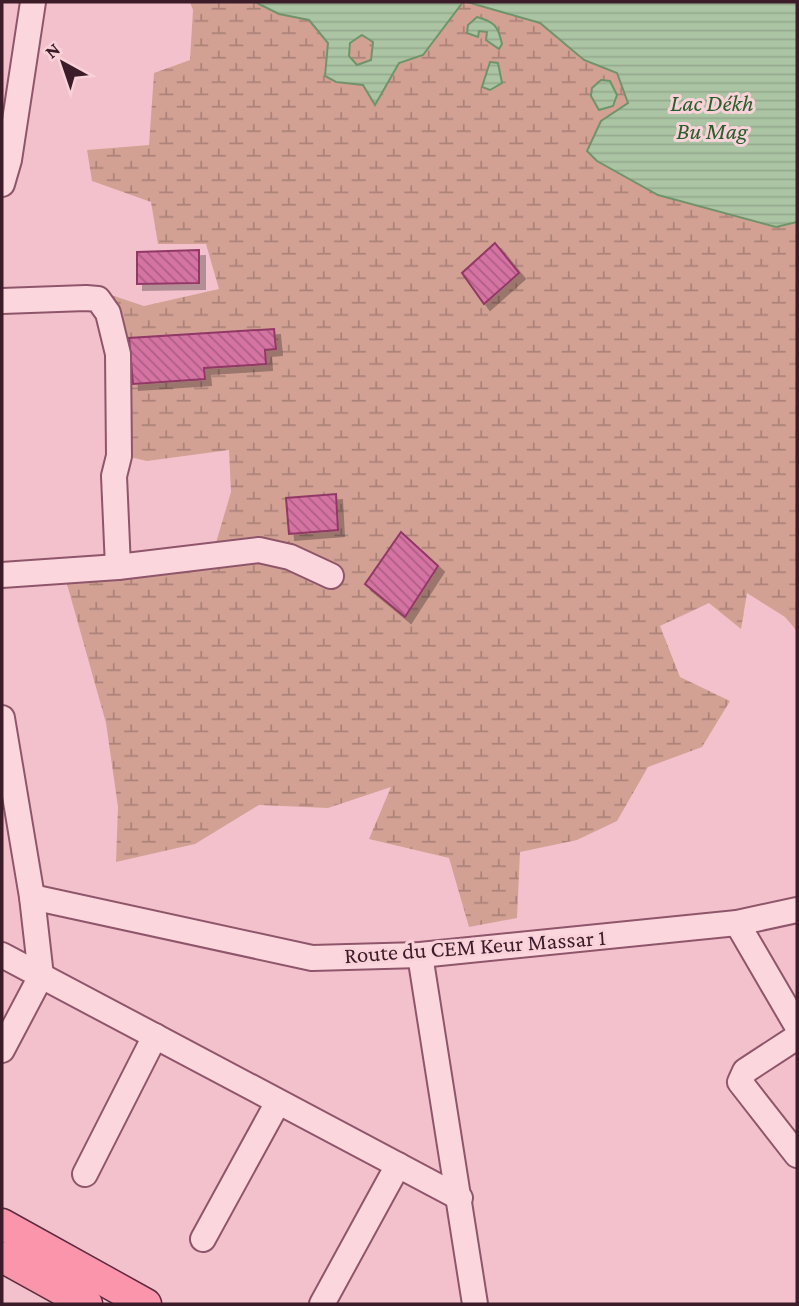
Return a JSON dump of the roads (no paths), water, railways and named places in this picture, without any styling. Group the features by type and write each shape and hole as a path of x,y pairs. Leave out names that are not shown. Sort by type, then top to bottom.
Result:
{"main road":[{"path":"2,1224 146,1304"},
{"path":"2,1257 87,1304"}],"street":[{"path":"2,184 9,160 33,2 17,2"},
{"path":"2,301 98,299 108,313 118,354 119,456 114,476 118,568"},
{"path":"2,575 118,568 259,550 289,557 331,576"},
{"path":"2,718 32,897 41,976 2,1051"},
{"name":"Route du CEM Keur Massar 1","path":"32,897 312,958 420,955 737,923 797,910"},
{"path":"737,923 797,1026"},
{"path":"2,955 460,1198"},
{"path":"420,955 475,1304"},
{"path":"85,1174 155,1036"},
{"path":"794,1145 740,1082 745,1071 797,1037"},
{"path":"203,1239 278,1102"},
{"path":"322,1304 398,1166"}],"water":[{"path":"255,2 463,2 423,55 399,63 375,105 363,85 336,82 325,76 328,43 309,20 279,14","holes":["362,35 373,42 371,60 357,65 349,56 350,43"]},
{"name":"Lac Dékh Bu Mag","path":"467,2 797,2 797,222 776,227 658,195 597,161 587,151 601,121 628,103 617,73 584,60 540,23"},
{"path":"477,17 492,23 497,29 502,44 499,49 486,40 487,32 479,31 478,37 467,33 468,25"},
{"path":"490,62 498,63 502,83 490,90 482,87"},
{"path":"601,80 610,81 617,95 613,106 599,110 591,96 592,88"}]}
